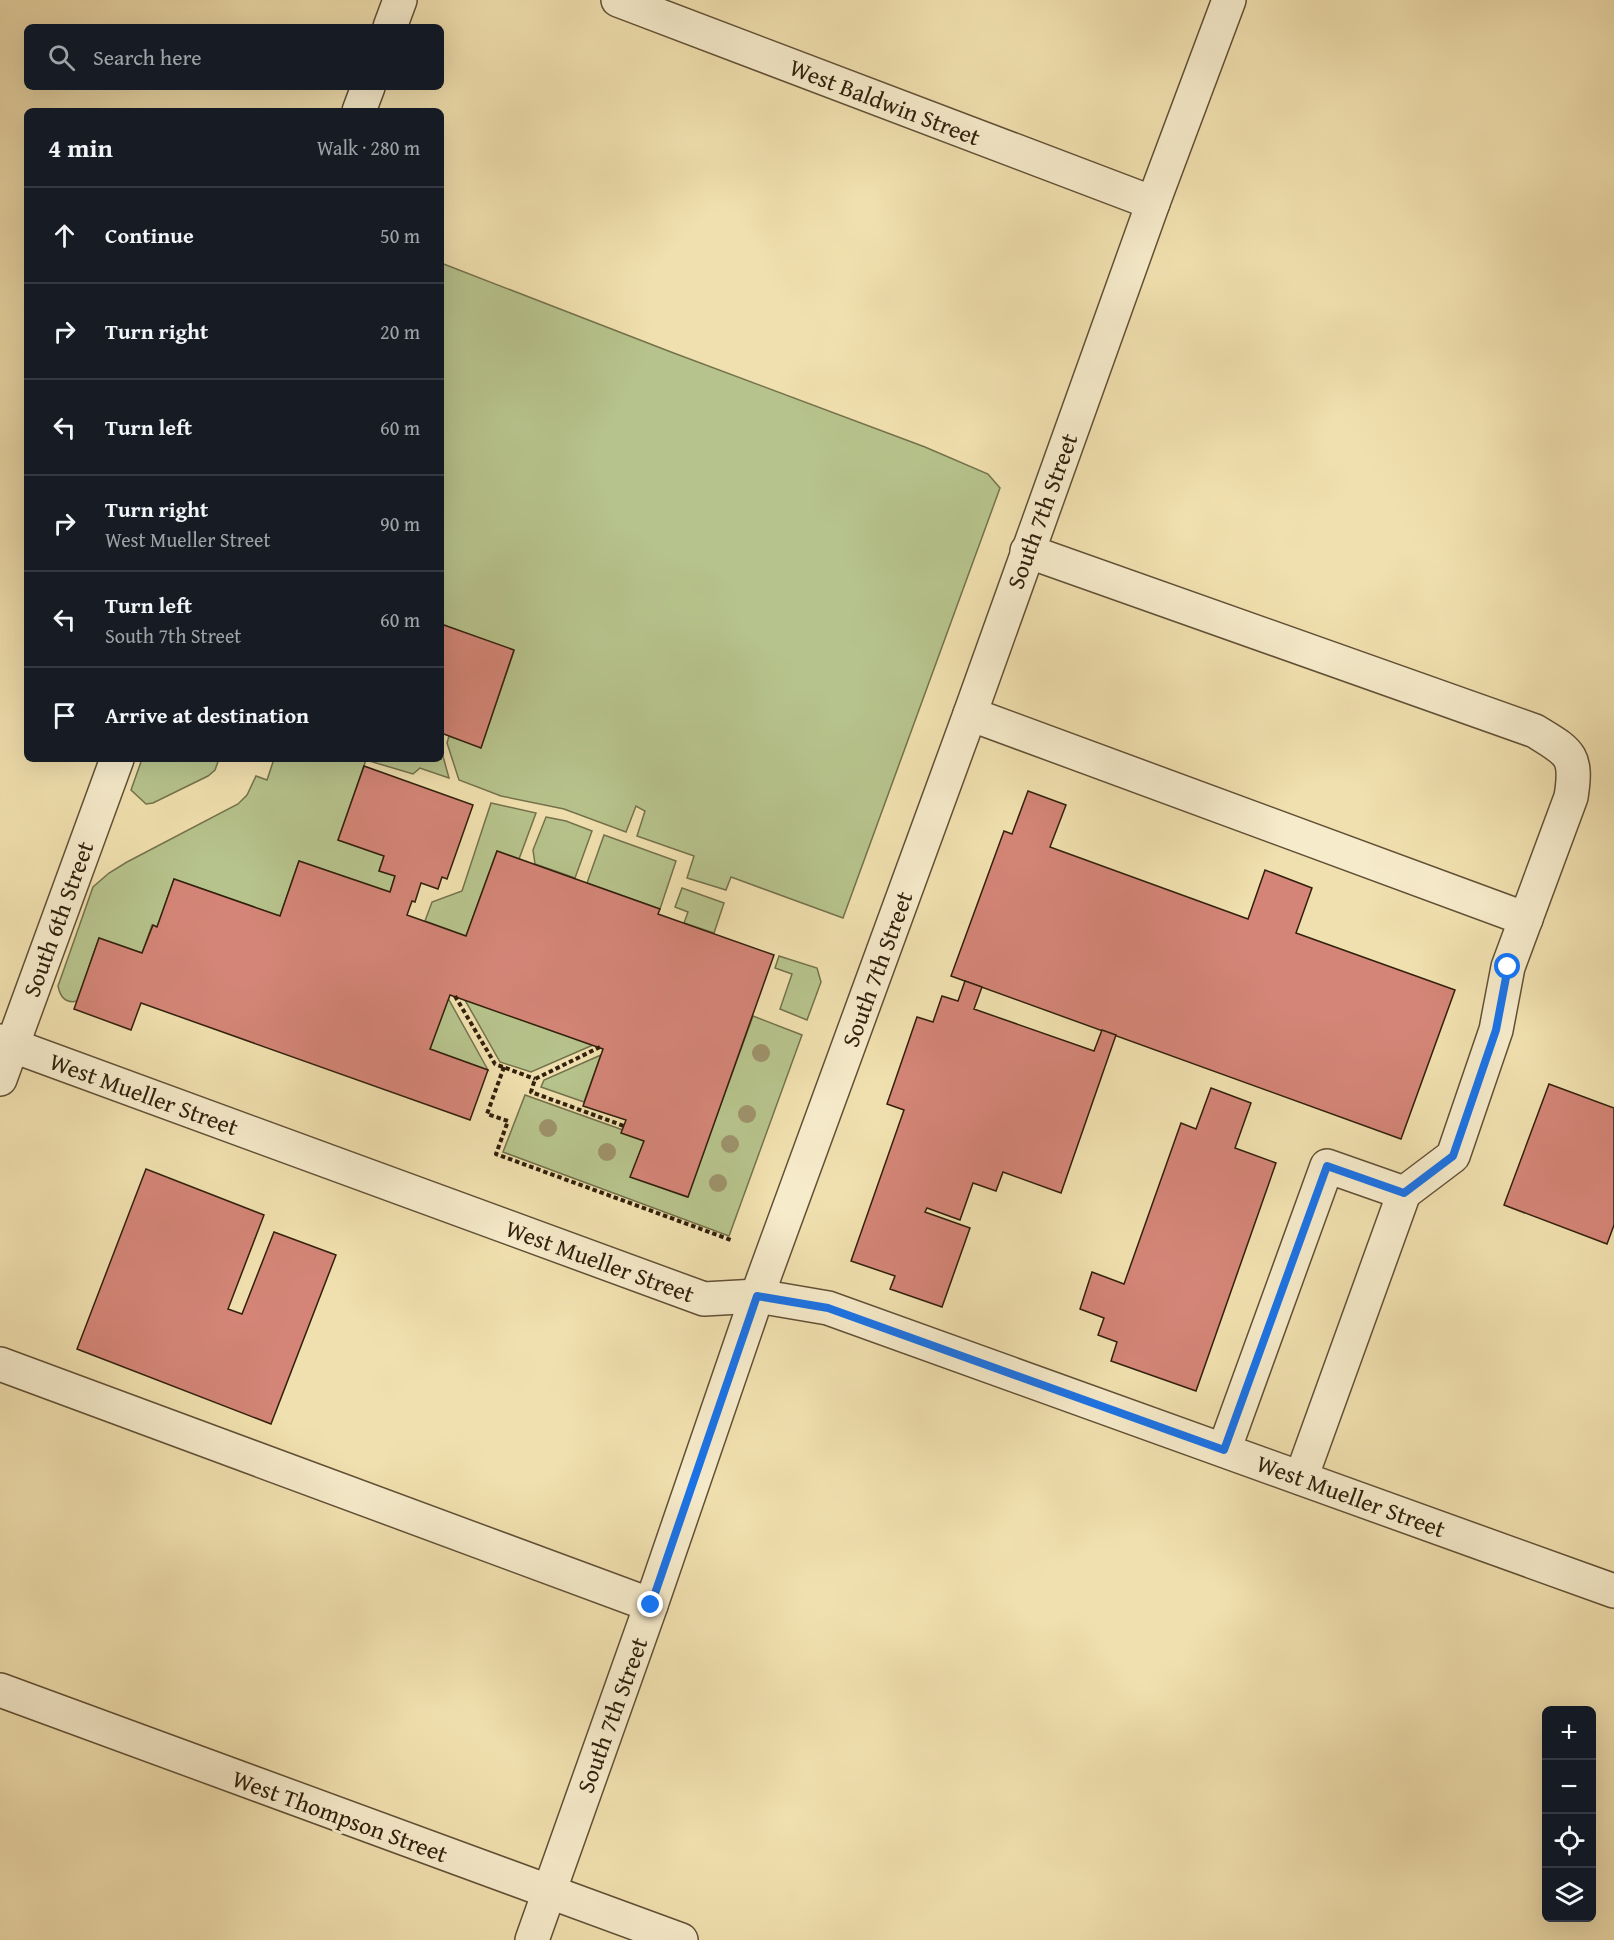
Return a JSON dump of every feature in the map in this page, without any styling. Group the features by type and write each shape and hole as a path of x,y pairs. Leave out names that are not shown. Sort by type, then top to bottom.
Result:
{"street":[{"path":"391,24 400,0"},
{"name":"West Baldwin Street","path":"618,0 1153,203"},
{"name":"South 7th Street","path":"532,1940 651,1605 757,1296 1153,203 1229,0"},
{"path":"360,108 367,90"},
{"path":"1027,551 1535,731 1566,750 1575,773 1571,797 1508,967 1496,1030 1453,1156 1404,1193 1301,1478"},
{"path":"969,714 1526,919"},
{"name":"South 6th Street","path":"0,1078 6,1043 116,762"},
{"name":"West Mueller Street","path":"6,1043 704,1299 757,1296 828,1308 1614,1591"},
{"path":"1224,1450 1327,1166 1404,1193"},
{"path":"0,1364 651,1605"},
{"name":"West Thompson Street","path":"0,1690 681,1940"}],"path":[{"path":"455,996 495,1064 535,1079"},
{"path":"600,1047 535,1079 531,1092 624,1126"},
{"path":"504,1067 487,1114 508,1121 496,1154 731,1240"}],"green space":[{"path":"444,264 925,447 988,474 1000,488 843,918 731,877 726,890 687,878 694,856 637,836 645,811 636,806 626,832 564,809 501,796 459,780 447,743 449,736 481,747 514,651 444,625"},
{"path":"444,760 449,778 420,768 413,774 373,762 444,762"},
{"path":"141,762 218,762 215,770 208,776 153,803 146,804 131,790"},
{"path":"273,762 365,762 338,840 384,856 379,871 395,876 390,892 299,861 280,916 174,879 157,927 152,925 142,953 99,938 77,1001 66,1000 58,986 93,887 109,873 127,862 238,804 247,795 256,776 267,780"},
{"path":"491,803 536,813 519,859 497,851 466,936 425,921 432,902 462,891"},
{"path":"546,817 566,821 592,831 575,878 535,864 533,850"},
{"path":"604,835 676,861 660,909 587,883"},
{"path":"682,888 724,903 714,933 684,923 688,912 675,907"},
{"path":"779,956 817,968 821,982 807,1020 780,1009 792,974 775,968"},
{"path":"448,998 488,1070 430,1049"},
{"path":"465,1000 593,1045 531,1072 500,1062"},
{"path":"753,1016 802,1035 729,1236 503,1152 525,1095 623,1130 644,1141 631,1177 687,1197"},
{"path":"601,1055 584,1102 541,1087 544,1080"}],"building":[{"path":"444,625 514,650 481,748 444,734"},
{"path":"364,766 473,805 447,879 442,877 438,889 421,883 415,902 412,901 407,915 466,936 497,851 660,909 658,914 774,955 688,1197 630,1177 644,1141 621,1133 626,1120 583,1106 603,1049 450,995 430,1049 488,1070 470,1120 141,1003 131,1030 74,1009 99,938 142,953 153,925 157,927 174,879 280,916 299,861 390,892 395,876 379,871 384,856 338,840"},
{"path":"1028,791 1066,805 1050,847 1248,919 1265,870 1312,888 1296,933 1455,990 1401,1139 951,976 1004,831 1012,834"},
{"path":"965,981 982,987 974,1009 1094,1051 1102,1030 1116,1035 1061,1193 1003,1172 996,1191 973,1183 960,1220 927,1208 925,1212 970,1228 942,1307 890,1289 895,1276 851,1261 904,1110 887,1104 917,1017 933,1022 942,996 958,1001"},
{"path":"1549,1084 1614,1108 1614,1225 1607,1244 1504,1205"},
{"path":"1211,1088 1251,1103 1235,1148 1276,1163 1196,1391 1111,1361 1117,1342 1098,1335 1104,1318 1080,1309 1092,1272 1124,1284 1181,1123 1196,1129"},
{"path":"146,1169 264,1215 228,1309 242,1314 274,1232 336,1255 271,1424 77,1349"}],"route":[{"path":"651,1605 757,1296 828,1308 1224,1450 1327,1166 1404,1193 1453,1156 1496,1030 1508,967"}]}
